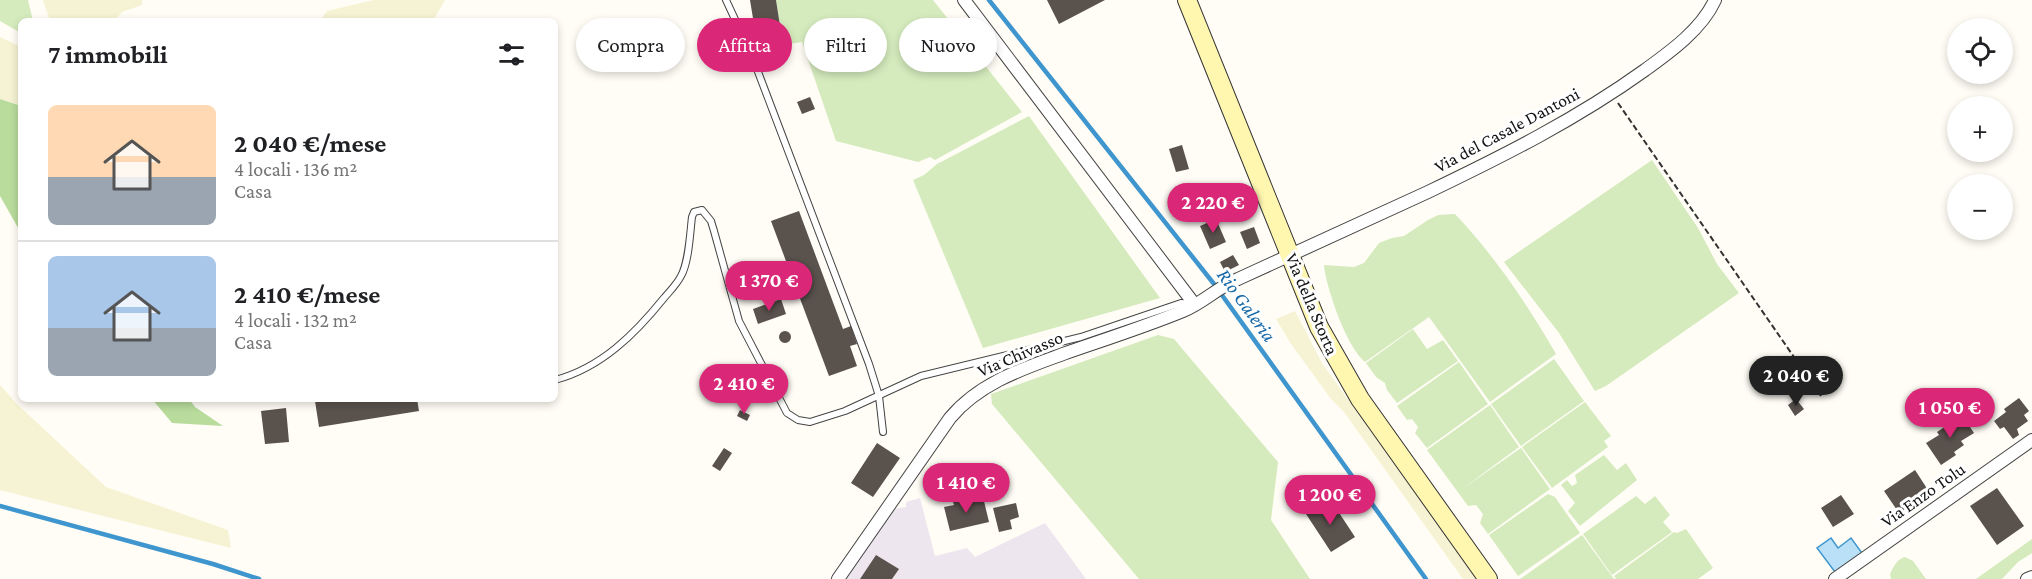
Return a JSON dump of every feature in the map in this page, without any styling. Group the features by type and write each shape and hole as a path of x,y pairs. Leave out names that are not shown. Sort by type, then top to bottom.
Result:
{"main road":[{"name":"Via della Storta","path":"1186,0 1319,327 1360,399 1488,579"}],"street":[{"path":"964,0 1195,305"},
{"name":"Via del Casale Dantoni","path":"1291,256 1504,156 1540,136 1611,93 1674,48 1705,17 1715,0"},
{"name":"Via Chivasso","path":"838,579 950,418 971,397 1013,374 1195,305 1234,280 1291,256"},
{"name":"Via Enzo Tolu","path":"1835,579 2032,440"},
{"path":"2027,579 2032,577"}],"lane":[{"path":"726,0 752,56 869,364 879,396 884,432"},
{"path":"558,379 573,375 611,352 642,326 682,274 689,245 692,217 694,212 702,210 711,221 739,321 787,413 792,418 803,422 845,411 921,376 1082,337 1180,303 1195,305"}],"path":[{"path":"1611,93 1821,396"}],"shaded area":[{"path":"43,0 142,0 142,5 122,12 117,18 49,18"},
{"path":"374,0 445,0 435,18 322,18 327,11"},
{"path":"0,37 18,46 18,105 0,99"},
{"path":"1295,311 1322,363 1477,579 1463,579 1344,412 1331,399 1291,344 1276,319"},
{"path":"0,385 17,404 106,487 228,530 231,548 0,490"},
{"path":"920,498 935,556 967,548 975,557 1045,523 1086,579 844,579 893,506 894,509 906,507 906,502"}],"green space":[{"path":"0,0 28,0 32,18 18,18 18,31 0,21"},
{"path":"776,0 933,0 947,18 899,18 899,72 990,72 1022,112 935,160 930,157 918,162 836,141 812,72 887,72 887,18 804,18 804,48 802,42 792,44 792,18 779,18"},
{"path":"0,99 18,105 18,228 0,196"},
{"path":"1029,116 1160,298 983,348 913,180 924,175 937,164"},
{"path":"1652,160 1698,228 1717,264 1739,293 1606,386 1595,391 1559,333 1504,262"},
{"path":"1455,214 1510,281 1556,354 1490,402 1429,317 1365,362 1358,355 1345,331 1333,302 1324,265 1354,267 1364,263 1379,243 1404,236 1438,215"},
{"path":"1413,329 1427,349 1443,340 1458,361 1397,403 1387,390 1385,383 1376,377 1366,363"},
{"path":"1158,335 1174,339 1278,462 1271,520 1310,579 1139,579 992,404 991,394"},
{"path":"1554,359 1584,401 1521,446 1491,404"},
{"path":"1459,362 1488,404 1427,448 1415,433 1418,427 1412,419 1407,420 1397,406"},
{"path":"154,402 191,402 223,426 172,423"},
{"path":"1585,402 1611,436 1604,441 1608,447 1552,488 1522,447"},
{"path":"1490,405 1519,447 1462,489 1521,448 1550,489 1488,534 1480,523 1483,514 1476,505 1468,506 1427,450"},
{"path":"1604,455 1617,470 1626,463 1637,480 1580,526 1568,511 1575,503 1561,485 1567,480 1572,486 1577,483 1575,475"},
{"path":"1548,494 1555,497 1580,533 1518,576 1489,535"},
{"path":"1636,496 1645,504 1655,496 1670,515 1663,522 1672,532 1612,575 1583,534"},
{"path":"1686,529 1713,568 1698,579 1616,579 1614,576 1674,532"},
{"path":"1582,535 1614,579 1520,579"},
{"path":"2032,539 2032,553 2018,562 2002,579 1976,579"},
{"path":"1905,557 1913,561 1926,579 1891,579 1890,574 1894,566"}],"water":[{"path":"1831,538 1838,548 1851,538 1862,553 1835,572 1817,548"}],"building":[{"path":"750,0 776,0 779,18 753,18"},
{"path":"1047,0 1105,0 1059,24"},
{"path":"810,97 815,109 802,114 797,102"},
{"path":"1182,145 1189,169 1176,172 1169,149"},
{"path":"1239,187 1249,212 1225,221 1216,195"},
{"path":"799,211 843,329 851,326 857,344 850,346 857,366 829,376 771,221"},
{"path":"1216,219 1226,242 1210,249 1200,226"},
{"path":"1254,227 1260,243 1247,249 1240,232"},
{"path":"1233,255 1239,265 1225,272 1220,262"},
{"path":"767,282 773,288 767,294 761,288"},
{"path":"781,299 786,314 758,324 753,309"},
{"path":"785,331 791,337 785,343 779,337"},
{"path":"2019,398 2029,411 2024,415 2028,421 2017,429 2019,435 2013,439 2004,427 2000,429 1994,421 2006,412 2004,409"},
{"path":"1796,399 1804,409 1795,416 1788,405"},
{"path":"315,402 418,402 419,411 319,427"},
{"path":"286,408 289,442 265,444 261,411"},
{"path":"740,410 750,415 747,421 737,416"},
{"path":"1960,412 1974,433 1961,441 1964,445 1954,452 1956,455 1941,465 1926,443 1939,435 1937,432 1946,426 1944,423"},
{"path":"877,443 900,458 873,497 851,483"},
{"path":"724,448 732,453 720,471 712,466"},
{"path":"1915,470 1930,493 1899,513 1884,491"},
{"path":"1997,488 2024,526 1997,545 1970,506"},
{"path":"1841,495 1854,514 1833,527 1821,508"},
{"path":"974,497 975,500 983,497 989,522 950,531 944,507 954,505 953,502"},
{"path":"1330,499 1355,537 1331,552 1306,514"},
{"path":"1016,503 1019,517 1010,520 1012,529 999,532 993,508"},
{"path":"876,555 899,569 892,579 860,579"}],"waterway":[{"name":"Rio Galeria","path":"989,0 1214,284 1426,579"},
{"path":"0,506 213,564 259,579"}]}
